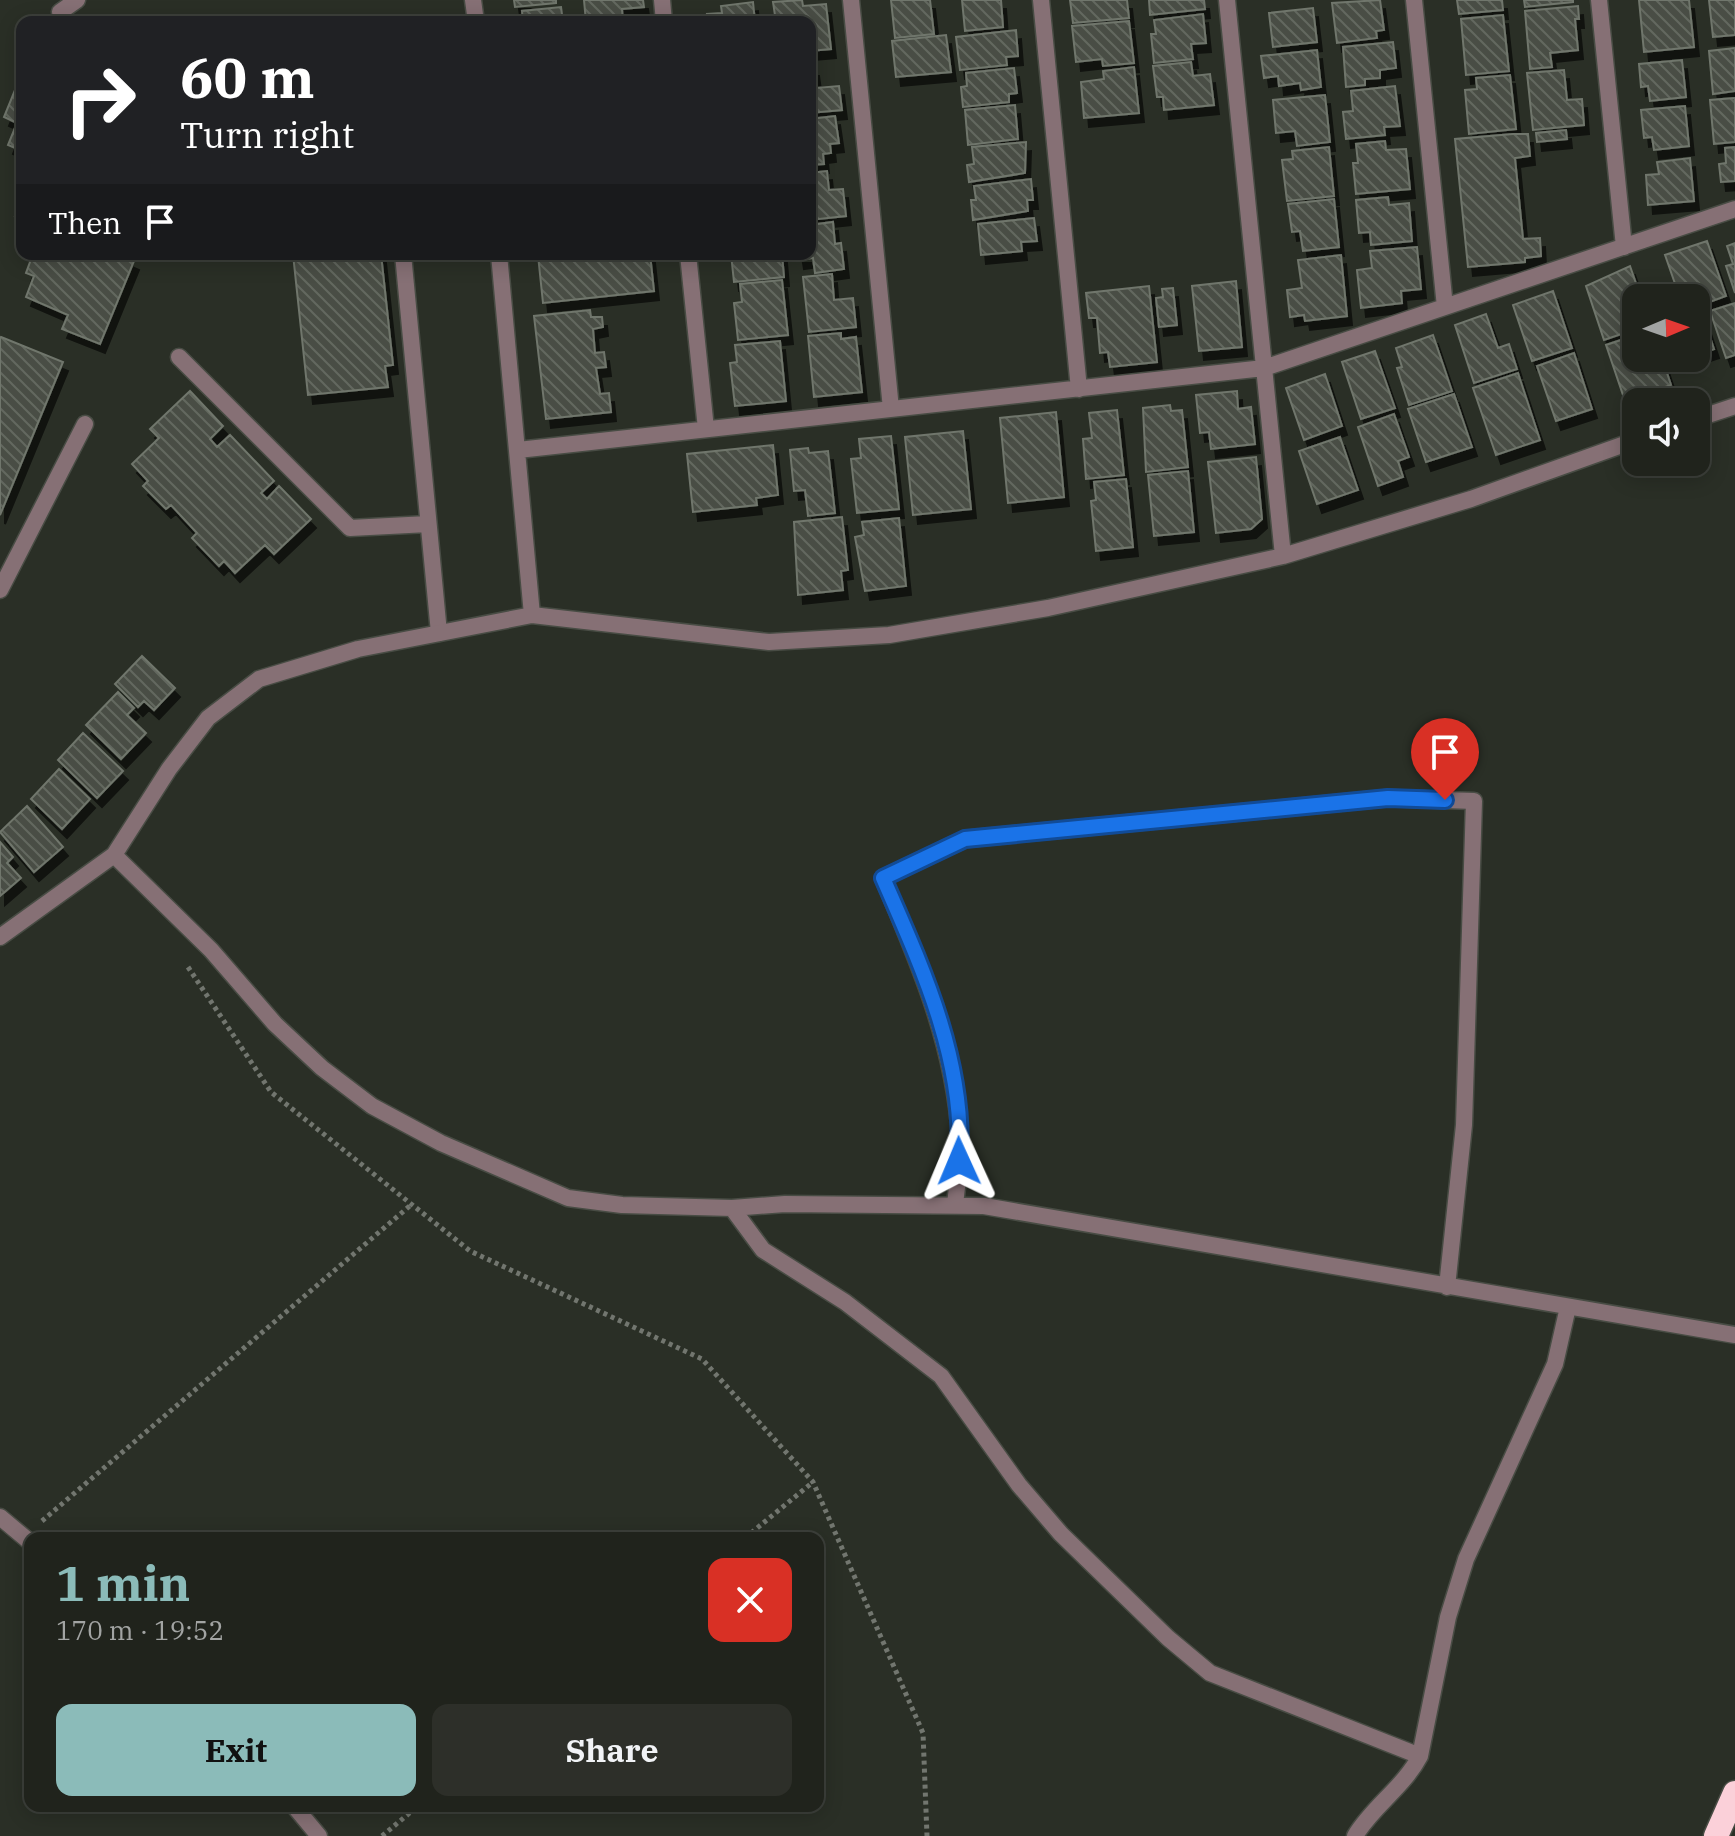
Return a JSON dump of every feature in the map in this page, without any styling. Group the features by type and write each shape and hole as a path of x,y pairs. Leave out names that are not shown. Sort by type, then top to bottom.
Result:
{"highway":[{"path":"1716,1836 1735,1793"}],"street":[{"path":"60,12 77,0"},
{"path":"851,0 891,409"},
{"path":"1041,0 1079,389"},
{"path":"1227,0 1283,556"},
{"path":"1414,0 1445,307"},
{"path":"1599,0 1624,247"},
{"path":"518,450 1264,368 1735,209"},
{"path":"404,260 439,633"},
{"path":"500,260 532,615"},
{"path":"689,260 706,429"},
{"path":"179,357 350,528 428,524"},
{"path":"1710,414 1735,406"},
{"path":"0,590 85,424"},
{"path":"0,937 114,855 169,769 208,718 259,679 358,649 532,615 769,642 889,635 1048,608 1283,556 1471,499 1622,445"},
{"path":"955,1205 961,1140 950,1053 933,999 883,878 965,839 1388,798 1474,801 1464,1125 1447,1287"},
{"path":"114,855 211,950 275,1024 322,1068 372,1106 441,1143 568,1198 622,1205 732,1208 785,1204 984,1206 1735,1335"},
{"path":"732,1208 763,1250 845,1302 941,1376 1019,1485 1061,1534 1168,1638 1210,1673 1420,1756"},
{"path":"1355,1836 1363,1823 1409,1777 1420,1756 1448,1617 1466,1559 1555,1364 1568,1307"},
{"path":"0,1517 24,1537"},
{"path":"299,1812 319,1836"}],"path":[{"path":"184,960 271,1092 470,1251 702,1359 813,1482 923,1733 927,1836"},
{"path":"35,1532 412,1204"},
{"path":"752,1532 813,1482"},
{"path":"382,1836 411,1812"}],"building":[{"path":"514,0 556,0 556,3 515,7"},
{"path":"584,0 643,0 644,7 622,9 623,16 585,16"},
{"path":"802,0 803,6 826,4 831,49 816,50 816,16 775,16 773,2"},
{"path":"891,0 930,0 934,34 895,38"},
{"path":"962,0 1001,0 1003,27 965,31"},
{"path":"1070,0 1127,0 1129,18 1073,23"},
{"path":"1149,0 1204,0 1205,9 1150,15"},
{"path":"1380,0 1384,30 1376,31 1377,38 1337,43 1332,3"},
{"path":"1457,0 1502,0 1503,10 1459,14"},
{"path":"1524,0 1573,0 1573,2 1525,7"},
{"path":"1639,0 1689,0 1694,47 1644,52"},
{"path":"1709,0 1735,0 1735,35 1713,37"},
{"path":"753,2 754,16 707,16 722,13 721,6"},
{"path":"1578,6 1579,19 1575,19 1578,50 1550,53 1552,67 1530,69 1525,11"},
{"path":"561,7 562,16 522,16 522,11"},
{"path":"1313,8 1317,42 1273,47 1269,13"},
{"path":"1203,14 1206,43 1191,44 1193,59 1154,63 1151,34 1156,34 1154,20"},
{"path":"1503,15 1509,71 1466,75 1461,19"},
{"path":"1129,21 1134,63 1103,66 1102,59 1076,62 1072,26"},
{"path":"1016,30 1018,56 1006,57 1007,65 960,70 956,37"},
{"path":"946,35 951,72 896,77 892,41"},
{"path":"1393,42 1396,68 1380,70 1380,78 1365,79 1365,85 1346,87 1343,47"},
{"path":"1735,48 1735,91 1713,94 1709,51"},
{"path":"1317,50 1321,87 1301,90 1300,83 1279,86 1278,76 1264,78 1261,56"},
{"path":"1682,60 1686,97 1650,101 1648,86 1641,87 1639,64"},
{"path":"1191,62 1193,76 1210,74 1214,105 1164,110 1163,97 1157,97 1153,66"},
{"path":"1134,67 1139,113 1084,118 1081,82 1104,79 1103,71"},
{"path":"1014,68 1017,93 1009,94 1009,102 963,107 961,87 967,86 966,73"},
{"path":"1564,70 1567,100 1582,99 1584,125 1533,130 1527,73"},
{"path":"1510,75 1516,129 1469,134 1465,90 1477,89 1476,78"},
{"path":"816,81 817,88 839,86 842,110 816,112"},
{"path":"1395,86 1400,126 1384,127 1385,135 1346,139 1343,112 1353,111 1351,91"},
{"path":"16,87 16,123 4,117"},
{"path":"1325,95 1330,142 1297,146 1295,131 1276,133 1273,100"},
{"path":"1735,98 1735,142 1714,144 1710,100"},
{"path":"1015,105 1018,139 968,145 965,110"},
{"path":"1685,106 1689,146 1654,150 1652,137 1644,138 1641,110"},
{"path":"835,116 839,143 830,144 831,153 823,154 824,164 816,165 816,118"},
{"path":"16,125 16,148 8,145"},
{"path":"1566,130 1567,139 1537,142 1536,133"},
{"path":"1528,134 1530,156 1515,158 1523,239 1540,238 1541,256 1525,258 1525,262 1468,267 1455,139"},
{"path":"1385,141 1386,150 1406,149 1410,189 1356,194 1353,163 1358,163 1356,144"},
{"path":"1026,142 1025,173 969,182 967,165 974,164 972,147"},
{"path":"1329,147 1334,196 1287,201 1282,160 1293,159 1292,151"},
{"path":"1735,147 1735,181 1721,182 1719,164 1726,163 1725,148"},
{"path":"1690,158 1694,201 1648,205 1646,175 1659,174 1657,162"},
{"path":"827,171 829,190 843,189 846,216 816,219 816,172"},
{"path":"1031,179 1033,200 1027,200 1028,211 973,220 971,200 976,200 974,186"},
{"path":"1388,197 1389,205 1409,203 1412,241 1371,245 1370,232 1359,233 1356,200"},
{"path":"1334,199 1339,247 1303,251 1300,231 1292,232 1288,204"},
{"path":"1034,218 1037,241 1021,242 1022,251 981,255 978,224"},
{"path":"833,222 835,244 841,243 844,269 815,273 816,224"},
{"path":"1707,241 1726,296 1710,302 1710,284 1675,284 1665,255"},
{"path":"1735,243 1735,293 1726,266 1733,264 1727,246"},
{"path":"1417,247 1421,289 1401,291 1402,303 1361,308 1357,270 1372,268 1370,251"},
{"path":"1341,255 1347,316 1305,321 1304,315 1290,317 1287,290 1302,288 1298,260"},
{"path":"31,260 134,261 100,344 62,329 68,315 26,297 34,276 26,273"},
{"path":"294,260 382,260 393,365 385,366 388,387 308,395"},
{"path":"539,260 651,260 654,291 543,303"},
{"path":"732,260 783,260 784,277 734,282"},
{"path":"1630,266 1636,284 1622,284 1622,334 1604,340 1586,286"},
{"path":"832,274 834,300 853,298 856,327 809,332 803,277"},
{"path":"782,280 788,335 738,340 734,303 742,302 740,284"},
{"path":"1236,281 1242,347 1199,351 1192,286"},
{"path":"1149,286 1157,362 1110,367 1108,352 1100,353 1097,318 1089,318 1086,293"},
{"path":"1173,288 1177,325 1159,327 1156,298 1163,297 1162,289"},
{"path":"1553,291 1572,348 1532,361 1513,305"},
{"path":"1735,303 1735,355 1726,358 1710,311"},
{"path":"590,310 591,317 602,317 603,327 593,329 595,353 604,352 606,367 596,368 600,394 609,393 611,412 546,419 534,316"},
{"path":"1486,314 1498,348 1509,344 1517,369 1474,383 1455,325"},
{"path":"841,333 841,339 856,337 862,392 814,397 808,336"},
{"path":"1433,335 1452,391 1409,405 1397,368 1402,367 1396,348"},
{"path":"0,338 63,362 0,515"},
{"path":"1622,340 1622,372 1667,372 1671,385 1662,388 1622,388 1622,392 1606,345"},
{"path":"780,341 786,401 735,406 730,363 737,362 735,345"},
{"path":"1375,351 1395,408 1361,419 1342,362"},
{"path":"1574,353 1592,409 1556,421 1537,366"},
{"path":"1518,373 1540,440 1496,455 1473,388"},
{"path":"1325,374 1342,426 1304,440 1286,388"},
{"path":"190,391 223,426 210,439 217,447 230,435 274,481 261,493 267,499 279,486 311,519 274,554 265,545 235,573 224,561 219,566 192,538 197,533 171,505 166,509 143,486 148,481 132,464 159,438 150,429"},
{"path":"1237,391 1238,409 1251,407 1255,444 1211,449 1209,432 1200,433 1196,395"},
{"path":"1454,394 1472,447 1426,462 1408,409"},
{"path":"1170,405 1171,411 1182,410 1188,467 1146,472 1143,408"},
{"path":"1117,410 1124,475 1086,479 1083,439 1092,438 1089,413"},
{"path":"1056,412 1064,497 1008,503 1000,418"},
{"path":"1394,414 1409,457 1398,461 1403,477 1378,486 1358,427"},
{"path":"963,431 971,509 913,515 905,437"},
{"path":"891,436 899,509 857,513 851,459 861,458 859,439"},
{"path":"1340,437 1358,490 1317,504 1299,451"},
{"path":"773,445 778,495 756,498 757,505 693,512 687,454"},
{"path":"808,448 809,453 828,451 835,513 808,516 805,490 794,491 790,450"},
{"path":"1256,457 1262,519 1251,529 1216,533 1208,462"},
{"path":"1188,471 1194,532 1154,536 1148,475"},
{"path":"1126,479 1133,547 1096,551 1091,501 1096,500 1094,482"},
{"path":"842,517 848,570 841,571 843,590 798,595 794,522"},
{"path":"899,518 906,586 865,591 855,537 864,535 862,522"},
{"path":"142,656 175,688 154,710 144,701 138,707 115,684"},
{"path":"118,692 134,708 127,715 146,733 121,759 86,725"},
{"path":"83,733 123,771 97,798 58,760"},
{"path":"59,769 90,799 62,829 31,799"},
{"path":"27,806 63,847 34,872 0,832"},
{"path":"0,842 13,857 7,863 21,878 0,896"}],"route":[{"path":"959,1161 961,1140 950,1053 933,999 883,878 965,839 1388,798 1445,800"}]}
